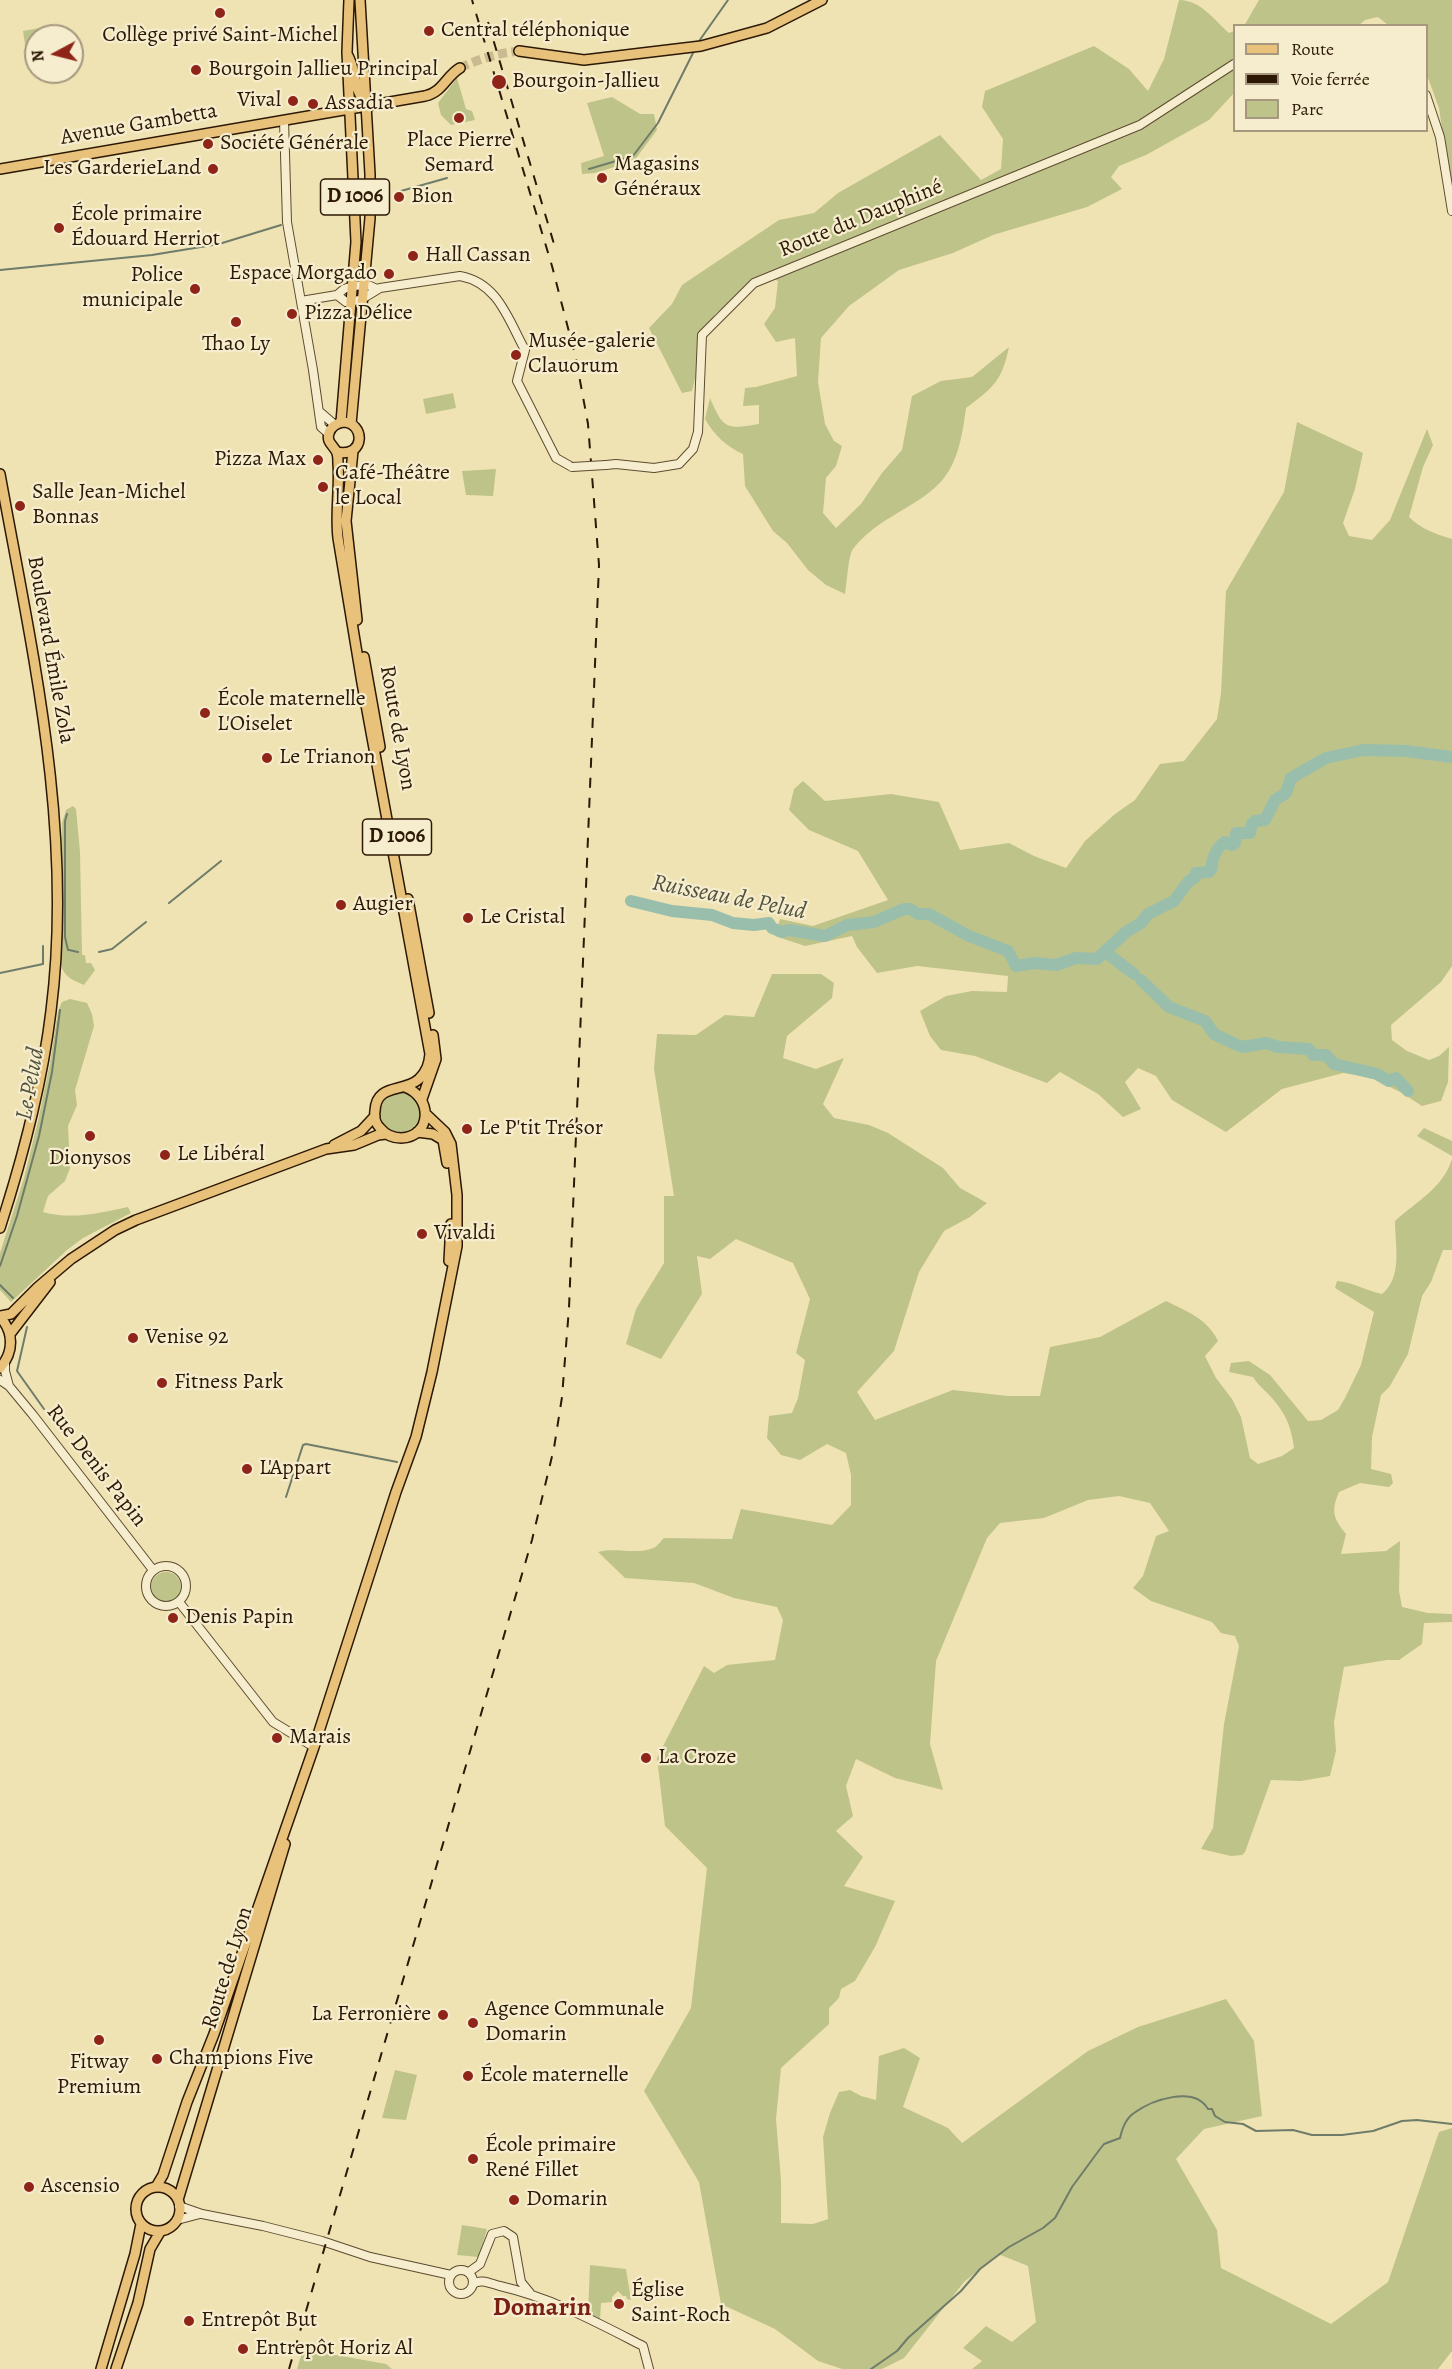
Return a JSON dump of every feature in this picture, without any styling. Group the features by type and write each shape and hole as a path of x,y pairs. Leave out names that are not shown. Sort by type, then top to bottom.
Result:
{"main road":[{"name":"D 1006","path":"338,424 353,286 356,219 347,52 349,0"},
{"name":"D 1006","path":"351,424 370,218 370,174 360,0"},
{"path":"519,51 584,60 701,46 768,28 822,0"},
{"name":"D 1006","path":"347,52 354,64 357,94 366,106"},
{"name":"Avenue Gambetta","path":"0,169 425,96 440,90 460,68"},
{"path":"338,424 351,424 358,430 360,438 358,445 353,451 345,454 337,452 329,441 329,435 338,424"},
{"name":"Route de Lyon","path":"353,451 346,521 360,636 436,1049 435,1066 422,1099"},
{"name":"D 1006","path":"337,452 339,472 336,518 343,570 430,1054 428,1067 424,1073 417,1081 405,1087"},
{"name":"Boulevard Émile Zola","path":"0,474 44,718 53,798 57,905 51,1011 45,1055 30,1128 0,1228"},
{"path":"386,1134 375,1116 376,1102 385,1091 398,1086 412,1089 422,1099 426,1114 417,1132"},
{"path":"407,1457 423,1412 457,1246 457,1195 451,1144 445,1132 426,1114"},
{"path":"3,1365 9,1353 10,1334 0,1316 11,1314 38,1287 87,1247 136,1220 326,1149 361,1131 375,1116"},
{"path":"326,1149 354,1145 378,1135 386,1134 399,1138 417,1132 433,1134 442,1140 444,1146 452,1229 449,1262 407,1457"},
{"path":"10,1334 55,1275"},
{"name":"Route de Lyon","path":"178,2203 314,1747 407,1457"},
{"name":"Route de Lyon","path":"156,2187 163,2175 187,2102 214,2034 314,1747"},
{"path":"156,2187 169,2190 178,2203 177,2220 170,2228 160,2232 141,2224 136,2216 136,2204 143,2193 156,2187"},
{"path":"101,2369 135,2254 141,2224"},
{"path":"116,2369 138,2303 150,2249 160,2232"}],"street":[{"name":"Route du Dauphiné","path":"377,289 460,276 471,278 493,292 525,350 517,381 556,458 572,467 616,464 654,468 679,464 693,449 698,432 702,335 754,283 1140,125 1233,65"},
{"path":"1428,101 1440,137 1452,211"},
{"path":"284,120 287,222 321,427 329,435"},
{"path":"301,301 338,295 344,289 353,286 363,285 377,289"},
{"path":"338,295 346,302 351,302 362,299 377,289"},
{"path":"320,412 338,424"},
{"name":"Rue Denis Papin","path":"3,1365 9,1386"},
{"name":"Rue Denis Papin","path":"0,1380 9,1386 153,1570"},
{"path":"170,1566 182,1573 187,1588 179,1602 167,1607 149,1598 146,1585 153,1570 170,1566"},
{"path":"179,1602 273,1722 314,1747"},
{"path":"178,2203 202,2214 326,2242 370,2258 451,2275 459,2270 469,2272 473,2277 473,2284"},
{"path":"177,2220 202,2214"},
{"path":"482,2281 478,2275 480,2264 492,2234 500,2231 510,2233 513,2237 521,2282 530,2293"},
{"path":"469,2272 480,2264"},
{"path":"451,2275 450,2285 456,2292 466,2292 473,2284 482,2281 530,2293 590,2318 643,2346 649,2369"},
{"path":"509,2288 521,2282"}],"green space":[{"path":"1179,0 1194,3 1229,33 1233,31 1233,94 1209,120 1146,155 1119,166 1111,177 1122,189 1087,207 993,235 953,253 899,270 849,306 821,338 818,382 825,424 834,441 842,446 836,466 826,478 823,513 836,528 861,504 882,473 902,450 912,396 941,381 972,377 1009,347 1003,368 995,383 966,408 957,454 944,478 924,496 874,528 853,549 845,594 826,585 808,570 787,543 773,531 745,486 743,454 721,440 705,419 710,398 718,416 727,424 739,427 759,424 759,405 743,406 745,388 797,376 795,338 776,342 764,324 775,308 778,281 763,274 716,313 698,338 697,371 692,391 682,393 649,328 672,304 682,285 779,220 814,213 838,193 940,135 981,180 1001,169 1003,139 982,107 985,91 1094,46 1129,69 1148,91 1164,59"},
{"path":"1259,0 1452,0 1452,181 1439,108 1428,78 1428,24 1387,24 1378,17 1365,20 1360,24 1245,24"},
{"path":"457,78 466,109 472,111 475,120 451,125 441,115 438,103"},
{"path":"612,97 640,114 654,114 657,130 634,161 595,173 582,174 581,163 604,156 587,103"},
{"path":"453,393 456,408 426,414 423,399"},
{"path":"1297,422 1363,453 1355,489 1343,523 1349,536 1372,540 1390,520 1427,429 1433,445 1423,467 1409,517 1424,528 1452,539 1452,966 1441,982 1391,1025 1392,1040 1407,1051 1429,1060 1439,1056 1449,1047 1448,1082 1441,1101 1422,1106 1370,1077 1343,1073 1282,1089 1226,1132 1172,1100 1156,1076 1138,1068 1125,1082 1141,1109 1123,1117 1098,1094 1060,1072 1047,1083 975,1056 941,1050 930,1036 920,1011 946,996 972,991 1007,992 1008,976 917,966 877,973 857,947 852,936 805,946 775,936 780,919 813,926 888,900 858,851 809,830 789,810 794,789 803,781 825,801 891,794 939,802 960,850 1009,843 1034,856 1066,868 1085,841 1115,814 1135,800 1160,764 1184,761 1217,719 1221,693 1226,591 1284,492"},
{"path":"496,469 493,496 466,495 462,471"},
{"path":"73,806 76,809 80,852 82,955 85,955 86,963 91,963 95,970 84,985 67,975 61,965 62,823 66,810"},
{"path":"772,974 821,974 834,983 832,998 787,1036 783,1058 816,1069 844,1058 823,1104 834,1118 869,1125 888,1133 943,1168 960,1188 987,1203 970,1217 944,1231 919,1272 894,1351 857,1392 875,1420 953,1390 1008,1396 1040,1396 1050,1347 1100,1337 1166,1301 1189,1312 1214,1333 1218,1341 1205,1356 1241,1417 1250,1458 1258,1464 1282,1456 1294,1448 1286,1418 1253,1377 1229,1372 1231,1363 1249,1361 1270,1375 1308,1421 1321,1420 1338,1410 1361,1365 1374,1312 1335,1288 1337,1281 1382,1294 1389,1287 1393,1279 1396,1260 1395,1221 1436,1186 1452,1159 1452,1250 1443,1250 1431,1282 1422,1296 1408,1354 1390,1386 1381,1395 1372,1437 1371,1469 1391,1474 1393,1483 1389,1487 1360,1483 1339,1492 1334,1509 1336,1519 1346,1534 1341,1554 1386,1551 1400,1541 1399,1591 1402,1607 1428,1613 1452,1614 1452,1622 1424,1623 1422,1644 1399,1660 1344,1667 1334,1722 1336,1751 1330,1776 1301,1781 1271,1780 1245,1852 1242,1855 1231,1856 1201,1849 1213,1828 1224,1724 1239,1646 1235,1636 1221,1633 1212,1622 1151,1601 1133,1588 1143,1576 1156,1536 1169,1531 1150,1503 1119,1496 1088,1500 1044,1518 1000,1523 987,1538 936,1661 930,1744 943,1790 895,1778 856,1759 846,1786 853,1816 836,1831 863,1857 844,1886 895,1901 875,1947 855,1981 841,1989 839,1998 829,2008 829,2024 781,2068 776,2119 781,2180 781,2223 813,2224 828,2219 823,2137 830,2113 839,2092 850,2090 876,2100 879,2056 904,2048 920,2058 903,2107 948,2128 962,2143 1088,2051 1138,2027 1226,1999 1254,2041 1262,2116 1204,2129 1176,2159 1217,2230 1221,2268 1331,2324 1388,2282 1439,2132 1452,2128 1452,2351 1438,2369 972,2369 982,2361 963,2348 986,2326 1012,2342 1036,2322 1028,2266 998,2254 964,2282 904,2358 882,2369 842,2369 818,2361 775,2329 721,2304 699,2182 644,2091 691,2008 707,1868 665,1826 657,1758 704,1666 714,1673 727,1665 775,1660 783,1620 777,1607 734,1598 694,1583 625,1578 598,1552 647,1550 656,1546 664,1538 732,1539 741,1509 832,1525 851,1505 851,1475 846,1453 827,1444 800,1460 781,1455 767,1438 769,1416 792,1413 798,1398 805,1360 796,1353 810,1299 793,1263 736,1239 710,1259 697,1256 702,1294 661,1359 626,1344 636,1309 664,1263 664,1196 674,1196 654,1069 657,1034 696,1035 725,1015 754,1017"},
{"path":"70,999 87,1003 94,1026 75,1090 77,1105 68,1126 70,1168 65,1181 48,1196 43,1212 75,1216 128,1207 131,1213 83,1238 11,1302 0,1290 0,1253 24,1178 38,1121 58,1011 62,1002"},
{"path":"400,1092 414,1098 420,1112 414,1126 400,1132 386,1126 380,1112 386,1098"},
{"path":"1424,1128 1452,1141 1452,1156 1417,1136"},
{"path":"166,1572 172,1573 180,1581 180,1593 172,1601 166,1602 160,1601 152,1593 151,1587 152,1581 160,1573"},
{"path":"395,2070 417,2075 406,2120 382,2118"},
{"path":"462,2225 487,2229 479,2257 457,2255"},
{"path":"590,2265 626,2269 631,2300 618,2291 612,2297 612,2302 601,2303 600,2320 588,2314"},
{"path":"303,2349 386,2364 392,2369 297,2369"}],"waterway":[{"path":"697,44 728,0"},
{"path":"589,169 633,156 658,123 695,49"},
{"path":"401,191 447,178"},
{"path":"0,270 152,255 219,244 281,225"},
{"name":"Ruisseau de Pelud","path":"631,901 672,911 712,915 733,923 754,925 769,923 772,928 782,932 789,930 825,936 847,925 874,922 904,909 910,909 918,914 929,914 969,936 1008,951 1016,966 1035,963 1056,965 1076,958 1097,959 1126,932 1141,923 1148,914 1174,901 1196,873 1209,872 1215,854 1222,844 1235,843 1236,833 1250,833 1252,824 1255,821 1265,820 1275,800 1286,793 1291,778 1326,758 1363,750 1406,751 1452,757"},
{"name":"Le Pelud","path":"67,814 65,821 65,937 68,950"},
{"name":"Le Pelud","path":"169,903 221,861"},
{"name":"Le Pelud","path":"99,952 112,949 146,922"},
{"name":"Le Pelud","path":"0,973 43,964 43,946"},
{"path":"1107,949 1109,955 1134,974"},
{"name":"Le Pelud","path":"69,950 78,952"},
{"path":"1141,980 1169,1007 1205,1021 1214,1034 1235,1044 1243,1047 1266,1043 1278,1047 1309,1049 1313,1055 1326,1055 1334,1064 1377,1074 1389,1081 1396,1078 1408,1091"},
{"name":"Le Pelud","path":"0,1266 17,1216 39,1136 52,1072 60,1010"},
{"name":"Le Pelud","path":"0,1285 13,1298"},
{"name":"Le Pelud","path":"27,1327 17,1371 44,1409"},
{"path":"286,1497 303,1445 306,1444 397,1462"},
{"path":"871,2369 897,2351 908,2338 961,2291 980,2269 1009,2247 1043,2228 1055,2218 1072,2187 1104,2144 1120,2138 1129,2118 1151,2104 1183,2096 1202,2102 1208,2109 1212,2109 1215,2116 1225,2122 1243,2124 1256,2131 1293,2130 1312,2135 1342,2135 1373,2131 1402,2121 1417,2120 1452,2124"}],"tunnel":[{"path":"460,68 489,57 519,51"}],"railway":[{"path":"289,2369 532,1540 554,1448 562,1397 569,1308 599,565 588,424 576,359 552,266 472,0"},
{"path":"488,22 554,244"}],"place":[{"name":"Collège privé Saint-Michel","path":"220,13"},
{"name":"Central téléphonique","path":"429,31"},
{"name":"Bourgoin Jallieu Principal","path":"196,70"},
{"name":"Bourgoin-Jallieu","path":"499,82"},
{"name":"Vival","path":"293,101"},
{"name":"Assadia","path":"313,104"},
{"name":"Place Pierre Semard","path":"459,118"},
{"name":"Société Générale","path":"208,144"},
{"name":"Les GarderieLand","path":"213,169"},
{"name":"Magasins Généraux","path":"602,178"},
{"name":"Bion","path":"399,197"},
{"name":"École primaire Édouard Herriot","path":"59,228"},
{"name":"Hall Cassan","path":"413,256"},
{"name":"Espace Morgado","path":"389,274"},
{"name":"Police municipale","path":"195,289"},
{"name":"Pizza Délice","path":"292,314"},
{"name":"Thao Ly","path":"236,322"},
{"name":"Musée-galerie Clauorum","path":"516,355"},
{"name":"Pizza Max","path":"318,460"},
{"name":"Café-Théâtre le Local","path":"323,487"},
{"name":"Salle Jean-Michel Bonnas","path":"20,506"},
{"name":"École maternelle L'Oiselet","path":"205,713"},
{"name":"Le Trianon","path":"267,758"},
{"name":"Augier","path":"341,905"},
{"name":"Le Cristal","path":"468,918"},
{"name":"Le P'tit Trésor","path":"467,1129"},
{"name":"Dionysos","path":"90,1136"},
{"name":"Le Libéral","path":"165,1155"},
{"name":"Vivaldi","path":"422,1234"},
{"name":"Venise 92","path":"133,1338"},
{"name":"Fitness Park","path":"162,1383"},
{"name":"L'Appart","path":"247,1469"},
{"name":"Denis Papin","path":"173,1618"},
{"name":"Marais","path":"277,1738"},
{"name":"La Croze","path":"646,1758"},
{"name":"La Ferronière","path":"443,2015"},
{"name":"Agence Communale Domarin","path":"473,2023"},
{"name":"Fitway Premium","path":"99,2040"},
{"name":"Champions Five","path":"157,2059"},
{"name":"École maternelle","path":"468,2076"},
{"name":"École primaire René Fillet","path":"473,2159"},
{"name":"Ascensio","path":"29,2187"},
{"name":"Domarin","path":"514,2200"},
{"name":"Église Saint-Roch","path":"619,2304"},
{"name":"Entrepôt But","path":"189,2321"},
{"name":"Entrepôt Horiz Al","path":"243,2349"}],"district":[{"name":"Domarin","path":"542,2309"}]}
